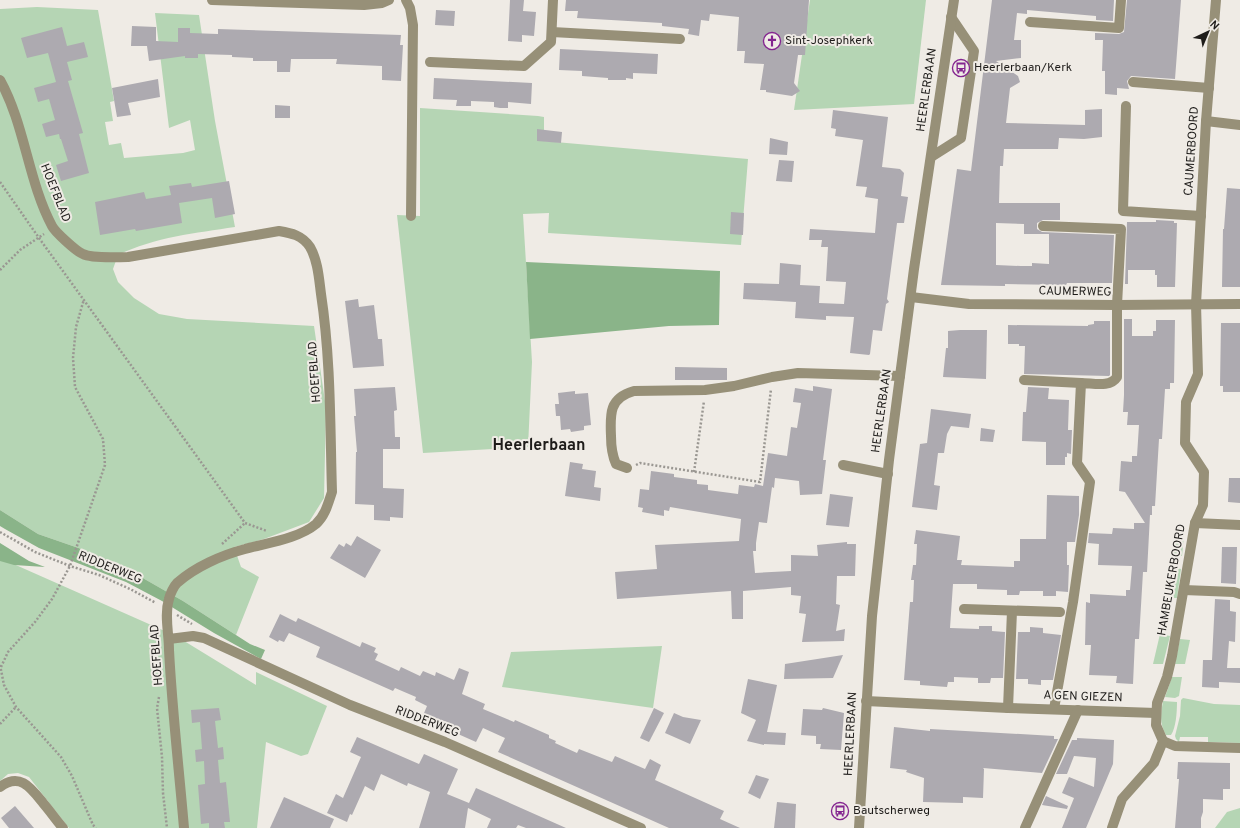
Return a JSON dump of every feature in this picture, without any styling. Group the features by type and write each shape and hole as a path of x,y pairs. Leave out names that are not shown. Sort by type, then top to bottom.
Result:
{"street":[{"path":"212,0 364,5 382,3 389,0"},
{"path":"406,0 410,8 413,25 411,216"},
{"path":"430,62 524,66 551,42 553,0"},
{"name":"HEERLERBAAN","path":"860,828 872,616 888,474 911,297 954,0"},
{"path":"1030,22 1119,28 1121,0"},
{"name":"CAUMERBOORD","path":"1196,304 1206,121 1216,0"},
{"path":"931,157 962,138 974,51 951,17"},
{"path":"552,32 680,39"},
{"name":"HOEFBLAD","path":"0,80 15,117 29,165 52,228 83,255 128,257 278,231 290,232 302,238 314,255 317,267 329,371 332,492 328,505 322,518 308,530 283,539 227,555 210,562 192,572 176,584 169,598 167,610 170,661 184,828"},
{"path":"1133,82 1209,88"},
{"path":"1126,106 1123,211 1201,216"},
{"path":"1206,121 1240,125"},
{"path":"1024,380 1108,384 1114,382 1116,377 1117,305 1121,229 1043,226"},
{"name":"CAUMERWEG","path":"911,297 969,304 1240,304"},
{"name":"HAMBEUKERBOORD","path":"1163,741 1156,725 1156,703 1167,678 1195,523 1203,504 1204,472 1185,443 1186,402 1198,374 1196,304"},
{"path":"627,468 616,464 612,452 610,417 611,409 615,403 627,393 634,391 705,390 734,386 772,377 798,373 900,376"},
{"path":"1054,709 1073,602 1090,482 1077,463 1081,383"},
{"path":"843,465 888,474"},
{"path":"1195,523 1240,525"},
{"path":"1184,590 1234,592 1240,594"},
{"path":"964,609 1060,612"},
{"path":"1008,708 1012,611"},
{"name":"RIDDERWEG","path":"169,639 193,636 204,638 350,705 445,742 641,828"},
{"name":"A GEN GIEZEN","path":"866,701 1156,713"},
{"path":"1025,828 1078,710"},
{"path":"1112,828 1122,799 1154,763 1163,741 1175,746 1240,748"},
{"path":"0,787 9,782 16,781 25,784 33,790 63,828"}],"path":[{"path":"0,182 245,523 260,527 283,539"},
{"path":"0,270 20,250 52,228"},
{"path":"84,299 76,327 73,358 75,387 103,439 105,465 70,566 52,599 35,622 8,652 1,666 4,685 16,707 61,757 72,776 93,825 96,828"},
{"path":"627,468 640,463 760,482 772,377"},
{"path":"694,472 705,390"},
{"name":"RIDDERWEG","path":"0,532 35,552 130,589 196,627 204,638"},
{"path":"160,692 157,708 167,828"},
{"path":"0,724 16,707"}],"green space":[{"path":"810,0 926,0 914,104 794,110"},
{"path":"37,7 98,10 114,101 110,102 113,121 105,122 109,145 121,143 124,158 183,153 195,150 190,120 169,128 155,13 199,15 215,121 235,227 161,240 118,255 113,269 118,282 134,298 159,314 187,319 314,326 326,408 324,498 309,522 264,539 234,547 241,567 259,577 236,635 183,601 134,573 90,552 38,534 0,510 0,9"},
{"path":"420,108 544,117 544,141 748,159 741,245 548,233 549,213 523,214 532,362 528,447 423,453 397,215 420,216"},
{"path":"526,262 720,271 719,325 669,326 530,339"},
{"path":"0,510 38,534 90,552 134,573 183,601 250,644 265,650 261,659 214,633 162,601 126,582 39,548 5,529 0,526"},
{"path":"1175,534 1184,535 1182,556 1172,555"},
{"path":"0,543 29,561 45,567 14,565 0,561"},
{"path":"0,558 176,636 256,685 256,672 327,706 308,754 301,756 266,742 257,828 69,828 29,777 18,773 8,774 0,781"},
{"path":"1171,567 1181,569 1177,598 1166,598"},
{"path":"1160,634 1170,636 1163,664 1153,664"},
{"path":"1180,639 1190,640 1185,664 1175,664"},
{"path":"662,646 653,708 502,687 511,652"},
{"path":"1172,677 1182,677 1179,696 1175,698 1165,697"},
{"path":"1183,698 1214,704 1240,705 1240,743 1208,742 1208,737 1180,737 1179,742 1175,736 1180,716 1181,700"},
{"path":"1163,701 1177,702 1175,724 1171,735 1166,735 1161,722"},
{"path":"1240,808 1240,828 1215,828 1227,812"}],"building":[{"path":"510,0 524,0 523,11 536,12 534,36 522,35 522,42 508,41"},
{"path":"566,0 809,0 805,55 798,55 794,83 800,91 792,96 760,90 764,64 744,63 745,51 737,51 739,17 710,14 709,21 701,20 699,36 688,34 689,29 662,26 662,23 577,18 578,11 565,11"},
{"path":"992,0 1114,0 1113,21 1096,20 1096,16 1027,10 1027,14 1017,13 1014,40 1021,40 1021,58 996,61 1018,76 1020,82 1010,88 1006,123 1085,125 1085,110 1102,109 1102,137 1084,139 1059,138 1058,149 1004,149 1003,166 1000,166 999,203 1060,203 1060,220 1043,220 1037,223 1037,229 1042,232 1114,235 1112,283 1067,283 1066,285 1005,284 1005,286 941,285 957,169 971,171","holes":["996,223 1024,224 1024,234 1049,234 1049,264 1032,263 1032,266 996,265"]},
{"path":"1127,0 1181,0 1175,79 1131,76 1127,81 1129,89 1117,88 1117,95 1105,94 1105,71 1102,71 1103,40 1095,40 1095,33 1119,34 1124,32"},
{"path":"436,10 455,11 454,26 435,25"},
{"path":"132,26 156,27 156,41 178,42 178,28 190,28 190,33 218,34 218,29 401,35 400,45 403,45 401,81 382,80 382,66 336,64 337,59 291,59 290,72 277,72 277,61 253,61 253,58 232,57 232,55 198,54 198,58 185,58 185,56 149,61 147,46 131,46"},
{"path":"62,27 67,46 84,42 88,57 67,62 72,80 68,81 83,133 79,134 89,173 61,181 56,165 68,161 59,134 46,137 42,124 55,120 49,99 38,102 34,88 56,82 48,53 27,58 21,38"},
{"path":"560,49 658,54 657,74 633,73 633,79 626,78 626,80 608,80 608,78 582,76 582,71 559,70"},
{"path":"434,78 532,83 531,104 508,102 508,108 500,108 494,107 494,102 471,101 471,106 456,106 457,100 433,99"},
{"path":"158,79 160,97 128,103 131,115 117,117 112,88"},
{"path":"275,105 290,106 290,118 275,118"},
{"path":"833,110 888,117 882,167 900,169 904,173 901,196 908,197 904,223 897,223 887,299 889,302 886,304 882,331 873,330 869,355 850,353 854,317 826,316 826,320 795,318 796,302 743,299 744,283 779,284 780,263 801,265 800,285 820,286 819,303 844,304 846,282 826,281 828,247 821,247 822,240 809,240 810,229 875,233 878,199 865,197 867,187 856,186 863,140 835,136 836,129 831,128"},
{"path":"537,129 562,132 561,143 537,141"},
{"path":"770,138 788,142 787,155 769,154"},
{"path":"779,160 794,161 792,182 776,181"},
{"path":"229,181 235,214 215,218 212,198 179,203 182,223 136,231 135,229 100,235 95,202 144,192 146,199 171,195 169,186 191,183 192,187"},
{"path":"1227,188 1240,189 1240,287 1222,287 1223,229"},
{"path":"731,212 744,213 743,235 730,234"},
{"path":"1156,220 1174,221 1174,223 1177,223 1175,287 1157,287 1157,275 1155,275 1155,270 1128,270 1128,284 1125,284 1127,222 1156,222"},
{"path":"358,299 359,307 374,305 378,339 382,339 384,366 353,368 345,301"},
{"path":"1124,319 1132,319 1132,336 1153,336 1153,331 1156,331 1156,320 1175,320 1174,383 1170,383 1170,389 1165,389 1162,439 1159,439 1155,506 1152,506 1152,515 1150,515 1147,572 1143,572 1139,639 1135,639 1133,684 1116,683 1117,676 1089,675 1091,645 1085,645 1086,602 1090,603 1090,594 1126,596 1126,590 1130,590 1132,566 1098,565 1099,544 1088,543 1089,533 1112,534 1113,528 1134,529 1134,523 1145,523 1125,492 1119,491 1121,461 1132,462 1132,456 1137,456 1139,425 1127,425 1128,412 1123,412"},
{"path":"1094,321 1110,321 1109,376 1024,374 1025,346 1019,346 1019,344 1008,344 1008,325 1088,326 1094,324"},
{"path":"1221,323 1240,323 1240,392 1223,392 1223,386 1220,386"},
{"path":"987,330 986,379 943,377 946,348 948,348 948,331"},
{"path":"675,367 727,368 727,380 675,380"},
{"path":"813,386 832,389 823,460 826,460 822,494 800,495 799,481 775,478 774,488 772,487 767,523 759,522 756,551 753,551 755,573 791,571 791,555 818,556 817,545 847,542 847,544 856,544 855,576 837,576 836,604 840,605 836,631 845,629 844,641 802,642 806,614 799,613 801,596 791,595 791,587 743,591 743,619 732,619 731,591 617,599 615,572 657,569 655,545 739,541 741,519 670,507 669,511 664,510 664,516 642,512 643,508 638,507 640,489 649,490 651,471 674,474 674,477 697,480 697,484 708,485 708,490 738,494 739,485 754,487 755,484 763,486 768,453 787,456 791,427 797,428 801,403 793,402 795,388 813,391"},
{"path":"395,387 397,410 394,411 395,437 400,437 400,449 383,449 383,488 404,489 403,518 390,517 390,521 374,520 374,505 355,504 357,452 354,416 356,416 354,389"},
{"path":"1028,387 1049,388 1048,399 1069,400 1068,430 1072,430 1071,454 1067,453 1067,457 1065,457 1065,465 1046,465 1046,442 1022,441 1023,412 1026,412"},
{"path":"575,391 575,394 588,393 591,425 584,426 584,430 571,432 570,429 561,430 560,416 556,416 555,404 559,404 558,393"},
{"path":"931,409 971,414 969,428 951,426 947,434 944,453 938,453 934,485 940,486 937,510 912,507 920,444 927,443"},
{"path":"981,428 995,430 993,442 980,441"},
{"path":"570,462 583,464 582,469 596,471 594,487 601,488 600,501 565,496"},
{"path":"1229,478 1240,478 1240,503 1228,502"},
{"path":"830,494 853,497 849,527 826,525"},
{"path":"1047,495 1079,496 1079,515 1075,542 1067,542 1067,565 1069,565 1068,592 1056,591 1056,596 1043,596 1043,591 1020,591 1019,595 1007,595 1007,590 977,589 977,584 953,584 950,628 979,629 979,626 992,626 992,631 1005,632 1003,678 991,678 990,683 978,683 978,678 954,677 954,682 948,682 947,687 920,685 920,681 904,680 910,602 913,602 914,580 911,580 913,565 916,565 917,544 914,544 916,530 960,536 957,560 962,560 961,565 1014,567 1014,561 1020,561 1020,539 1046,539"},
{"path":"357,536 381,550 365,578 330,558 339,544 344,547 346,543 351,546"},
{"path":"1222,547 1237,547 1236,584 1221,583"},
{"path":"1215,599 1230,600 1230,611 1236,612 1235,642 1229,641 1227,668 1240,668 1240,683 1219,682 1219,688 1202,687 1203,660 1212,660"},
{"path":"280,614 296,622 298,618 360,647 362,642 376,648 374,652 378,654 375,660 399,671 401,667 420,676 423,671 435,676 436,672 454,680 459,668 469,672 462,694 485,704 483,709 514,722 515,720 549,735 549,738 556,741 555,743 577,753 579,749 612,762 615,756 645,769 650,759 661,765 655,780 724,811 720,819 740,828 669,828 498,752 505,738 483,728 476,742 422,718 427,706 415,700 416,697 395,688 393,691 316,657 320,647 289,633 284,642 279,640 278,642 269,637"},
{"path":"1030,627 1043,628 1043,633 1061,635 1053,680 1041,680 1041,685 1028,684 1028,679 1016,679 1018,632 1030,632"},
{"path":"843,655 833,678 784,679 785,664"},
{"path":"748,679 777,685 767,732 786,733 785,745 764,745 747,741 756,720 741,713"},
{"path":"219,708 221,720 215,721 218,748 223,747 224,759 218,760 220,783 226,782 230,822 224,822 225,828 209,828 209,823 201,824 198,785 205,784 204,761 196,762 195,750 202,749 200,722 192,723 191,710"},
{"path":"654,708 664,713 649,742 640,738"},
{"path":"823,708 844,713 841,750 820,749 821,744 816,744 816,736 801,735 803,709 822,710"},
{"path":"674,713 683,717 701,720 690,744 665,733"},
{"path":"894,727 930,731 930,729 1054,736 1054,739 1058,739 1042,773 983,768 983,798 963,797 963,803 923,802 924,778 906,772 907,770 890,768"},
{"path":"357,737 419,764 424,754 458,769 447,794 469,803 476,788 566,828 526,828 518,825 516,828 487,828 491,819 468,808 465,828 419,828 430,792 408,783 407,786 381,774 374,791 365,786 352,815 350,814 347,822 327,813 336,794 343,798 361,757 350,752"},
{"path":"1077,738 1114,740 1113,764 1086,828 1062,828 1074,798 1062,793 1069,777 1094,787 1096,758 1074,756 1067,774 1056,774 1072,740 1077,740"},
{"path":"1178,762 1230,763 1230,789 1223,789 1223,800 1203,799 1201,828 1175,828 1179,779 1177,779"},
{"path":"756,775 769,779 760,799 748,793"},
{"path":"1046,796 1068,806 1067,809 1042,805"},
{"path":"284,797 334,819 330,828 270,828"},
{"path":"777,802 796,804 795,828 774,828"},
{"path":"15,806 34,828 9,828 1,818"}],"place":[{"name":"Sint-Josephkerk","path":"772,41"},
{"name":"Heerlerbaan/Kerk","path":"961,68"},
{"name":"Bautscherweg","path":"840,811"}],"district":[{"name":"Heerlerbaan","path":"539,446"}]}
